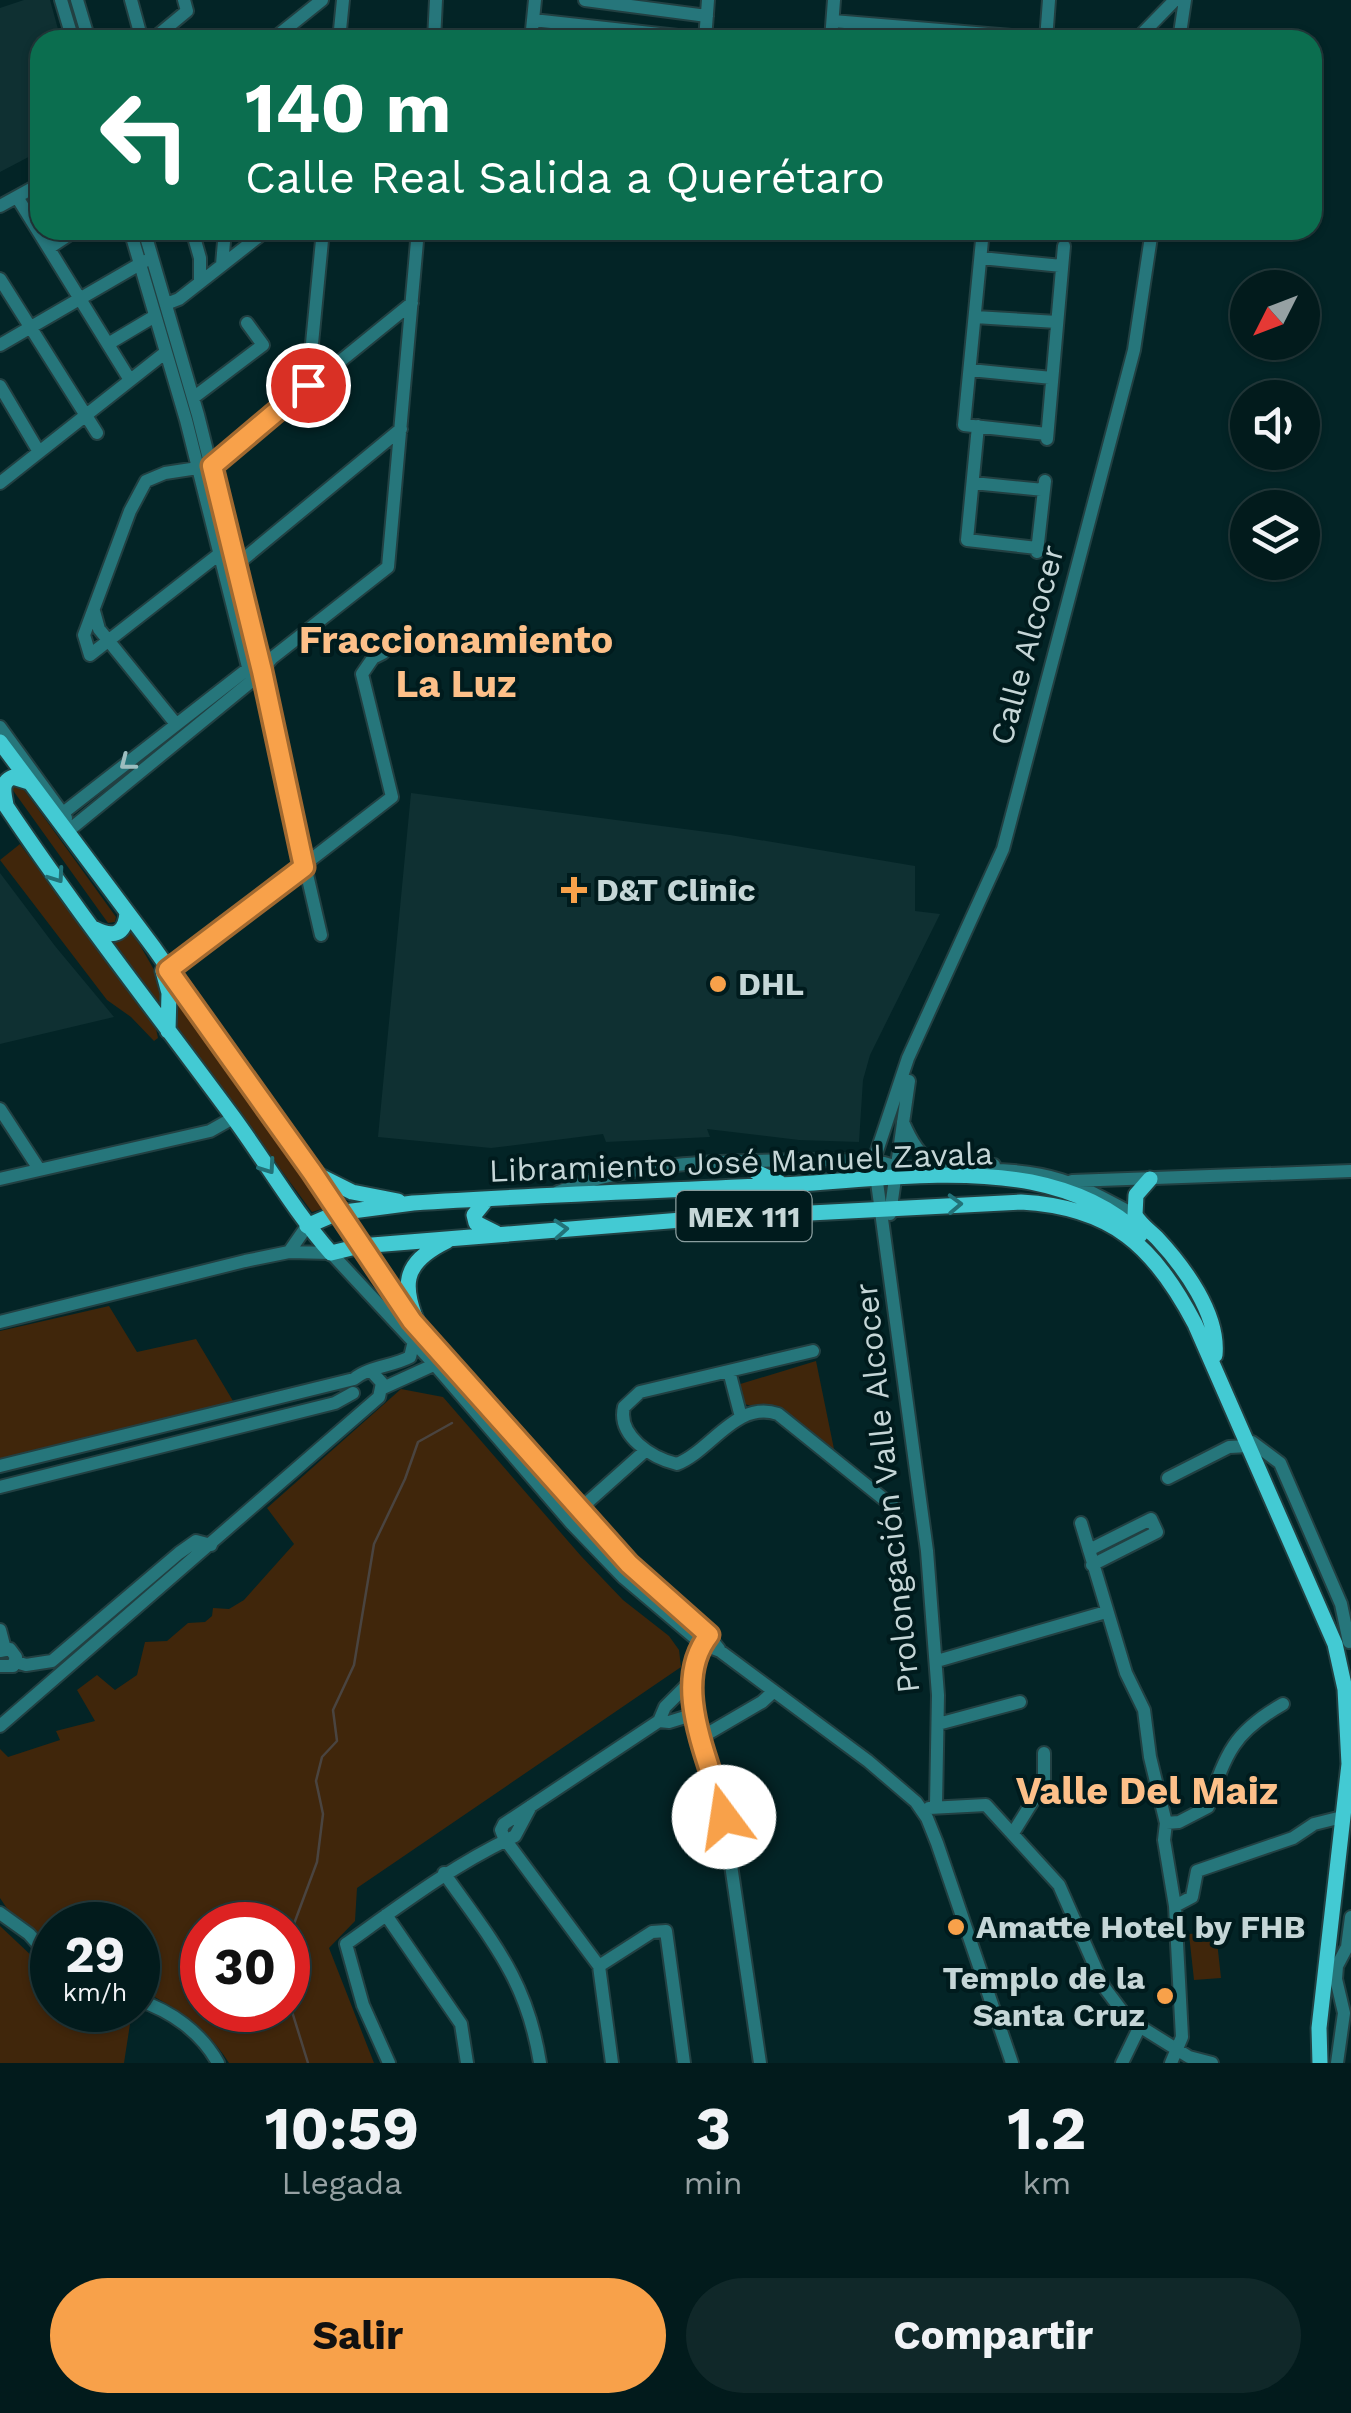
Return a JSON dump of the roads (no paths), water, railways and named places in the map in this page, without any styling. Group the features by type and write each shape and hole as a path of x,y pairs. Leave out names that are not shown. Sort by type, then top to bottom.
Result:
{"main road":[{"name":"MEX 111","path":"0,742 154,948 360,1246 330,1254"},
{"path":"30,782 14,776 7,779 3,801 330,1254"},
{"path":"94,930 106,934 121,931 128,914"},
{"path":"154,948 169,994 168,1031"},
{"path":"748,1162 756,1172 784,1185"},
{"name":"MEX 111","path":"312,1172 352,1192 413,1204"},
{"name":"Libramiento José Manuel Zavala","path":"413,1204 784,1185 874,1178 897,1172 1006,1179 1057,1188 1082,1197 1128,1224 1180,1282 1215,1355 1336,1644 1349,1726 1349,1764 1319,2028 1322,2063"},
{"path":"1150,1179 1136,1196 1135,1215 1192,1284 1216,1341 1215,1355"},
{"path":"487,1199 474,1215 476,1223 498,1234"},
{"name":"MEX 111","path":"307,1226 338,1213 413,1204"},
{"name":"Libramiento José Manuel Zavala","path":"360,1246 886,1207 1048,1204 1098,1218 1153,1257 1174,1284 1346,1642 1351,1703"},
{"path":"417,1336 407,1295 410,1272 423,1255 454,1237"},
{"name":"Libramiento José Manuel Zavala","path":"1322,2063 1351,1791"}],"street":[{"path":"62,0 70,30"},
{"path":"77,0 85,30"},
{"path":"131,0 139,30"},
{"path":"164,30 187,11 184,0"},
{"path":"284,30 322,0"},
{"path":"340,30 342,0"},
{"path":"434,30 436,0"},
{"path":"532,30 535,0"},
{"path":"586,0 707,16"},
{"path":"706,30 708,0"},
{"path":"832,30 834,0"},
{"path":"1049,0 1050,30"},
{"path":"1146,30 1176,0"},
{"path":"1180,30 1185,0"},
{"path":"533,20 624,30"},
{"path":"833,21 936,30"},
{"path":"0,206 30,189"},
{"path":"18,196 30,216"},
{"path":"44,240 130,380"},
{"path":"49,248 61,240"},
{"path":"135,240 166,304 194,398 218,556 259,667"},
{"path":"145,240 155,316 235,566 320,935"},
{"path":"195,240 200,282"},
{"path":"222,266 224,240"},
{"path":"166,304 179,299 254,240"},
{"path":"308,385 321,240"},
{"path":"63,814 176,724 259,667 388,567 417,240"},
{"path":"982,240 964,425 1047,438 1064,246"},
{"name":"Calle Alcocer","path":"886,1207 874,1178 874,1160 908,1058 1002,848 1134,350 1150,240"},
{"path":"980,258 1062,266"},
{"path":"0,344 146,260"},
{"path":"0,279 98,433"},
{"path":"218,556 90,654 84,636 130,511 146,481 165,472 204,466 412,303"},
{"path":"108,344 155,316"},
{"path":"975,317 1057,322"},
{"path":"194,398 262,344 247,323"},
{"path":"0,482 166,352"},
{"path":"970,370 1052,378"},
{"path":"0,386 39,452"},
{"path":"973,484 1044,485 1037,551 967,540 978,426"},
{"path":"235,566 400,429"},
{"path":"94,611 99,628 176,724"},
{"path":"168,970 392,796 362,674 373,658 384,653"},
{"path":"72,827 166,752 259,667"},
{"path":"0,726 72,827 112,892"},
{"path":"156,740 166,752"},
{"name":"Calle Alcocer","path":"886,1207 897,1172 909,1083 908,1058"},
{"path":"0,1108 39,1169"},
{"path":"0,1180 210,1131 233,1118"},
{"path":"903,1122 918,1152 936,1165 996,1165 1070,1181 1351,1171"},
{"path":"551,1195 589,1179 636,1169 748,1162 874,1160 897,1172 1010,1170"},
{"path":"1070,1181 1135,1215"},
{"name":"Prolongación Valle Alcocer","path":"886,1207 885,1226 928,1551 937,1661 936,1805"},
{"path":"289,1252 307,1226"},
{"path":"360,1246 417,1336"},
{"path":"0,1322 289,1252 330,1254 417,1336 611,1564 705,1640 868,1761 922,1810 938,1843 1012,2063"},
{"path":"353,1420 355,1389 362,1372 410,1357 417,1336"},
{"path":"813,1351 640,1392 629,1398 622,1416 645,1451 676,1464 740,1417 763,1409 778,1414 896,1510"},
{"path":"355,1389 365,1402 440,1362"},
{"path":"440,1362 705,1640"},
{"path":"729,1371 740,1417"},
{"path":"0,1726 353,1420 379,1394 380,1378 372,1372"},
{"path":"0,1486 335,1403 355,1389"},
{"path":"0,1466 355,1389"},
{"path":"335,1403 353,1420"},
{"path":"1168,1478 1229,1447 1250,1444"},
{"path":"580,1509 645,1451"},
{"path":"1088,1550 1152,1519 1157,1532 1092,1565"},
{"path":"1081,1523 1126,1674 1144,1710 1150,1757 1166,1823 1164,1840 1175,1906 1182,2037 1173,2056"},
{"path":"16,1662 26,1665 52,1661 179,1553 196,1542 211,1544"},
{"path":"937,1661 1106,1612"},
{"path":"0,1630 2,1650 14,1652 16,1662"},
{"path":"705,1640 690,1682 724,1817 760,2063"},
{"path":"0,1666 8,1668 16,1662"},
{"path":"659,1722 665,1707 690,1682"},
{"path":"702,1736 774,1691"},
{"path":"938,1724 1020,1702"},
{"path":"1166,1823 1179,1822 1208,1807 1228,1749 1264,1714 1283,1704"},
{"path":"389,2063 363,2005 346,1944 444,1873 504,1838 516,1836 532,1806 659,1722 695,1714"},
{"path":"1014,1834 1044,1782 1044,1753"},
{"path":"922,1810 936,1805 986,1805 1058,1885 1104,1987 1128,2019 1173,2056 1212,2063"},
{"path":"1175,1906 1192,1897 1197,1871 1293,1838 1314,1824 1342,1818"},
{"path":"504,1838 599,1966 612,2063"},
{"path":"444,1873 512,1968 534,2024 540,2063"},
{"path":"0,1913 30,1934"},
{"path":"386,1915 461,2024 467,2063"},
{"path":"1336,2063 1344,2014 1337,1966 1349,1944 1351,1917"},
{"path":"599,1966 652,1932 666,1931 684,2063"},
{"path":"1332,1957 1349,1944"},
{"path":"160,2008 202,2040 218,2063"},
{"path":"1122,2063 1139,2028"}],"waterway":[{"path":"302,1902 317,1862 323,1814 316,1781 322,1757 337,1741 333,1710 354,1665 374,1544 418,1442 452,1423"},
{"path":"298,2032 308,2063"}],"place":[{"name":"D&T Clinic","path":"574,890"},
{"name":"DHL","path":"718,984"},
{"name":"Amatte Hotel by FHB","path":"956,1927"},
{"name":"Templo de la Santa Cruz","path":"1165,1996"}],"district":[{"name":"Fraccionamiento La Luz","path":"456,662"},
{"name":"Valle Del Maiz","path":"1147,1791"}]}
